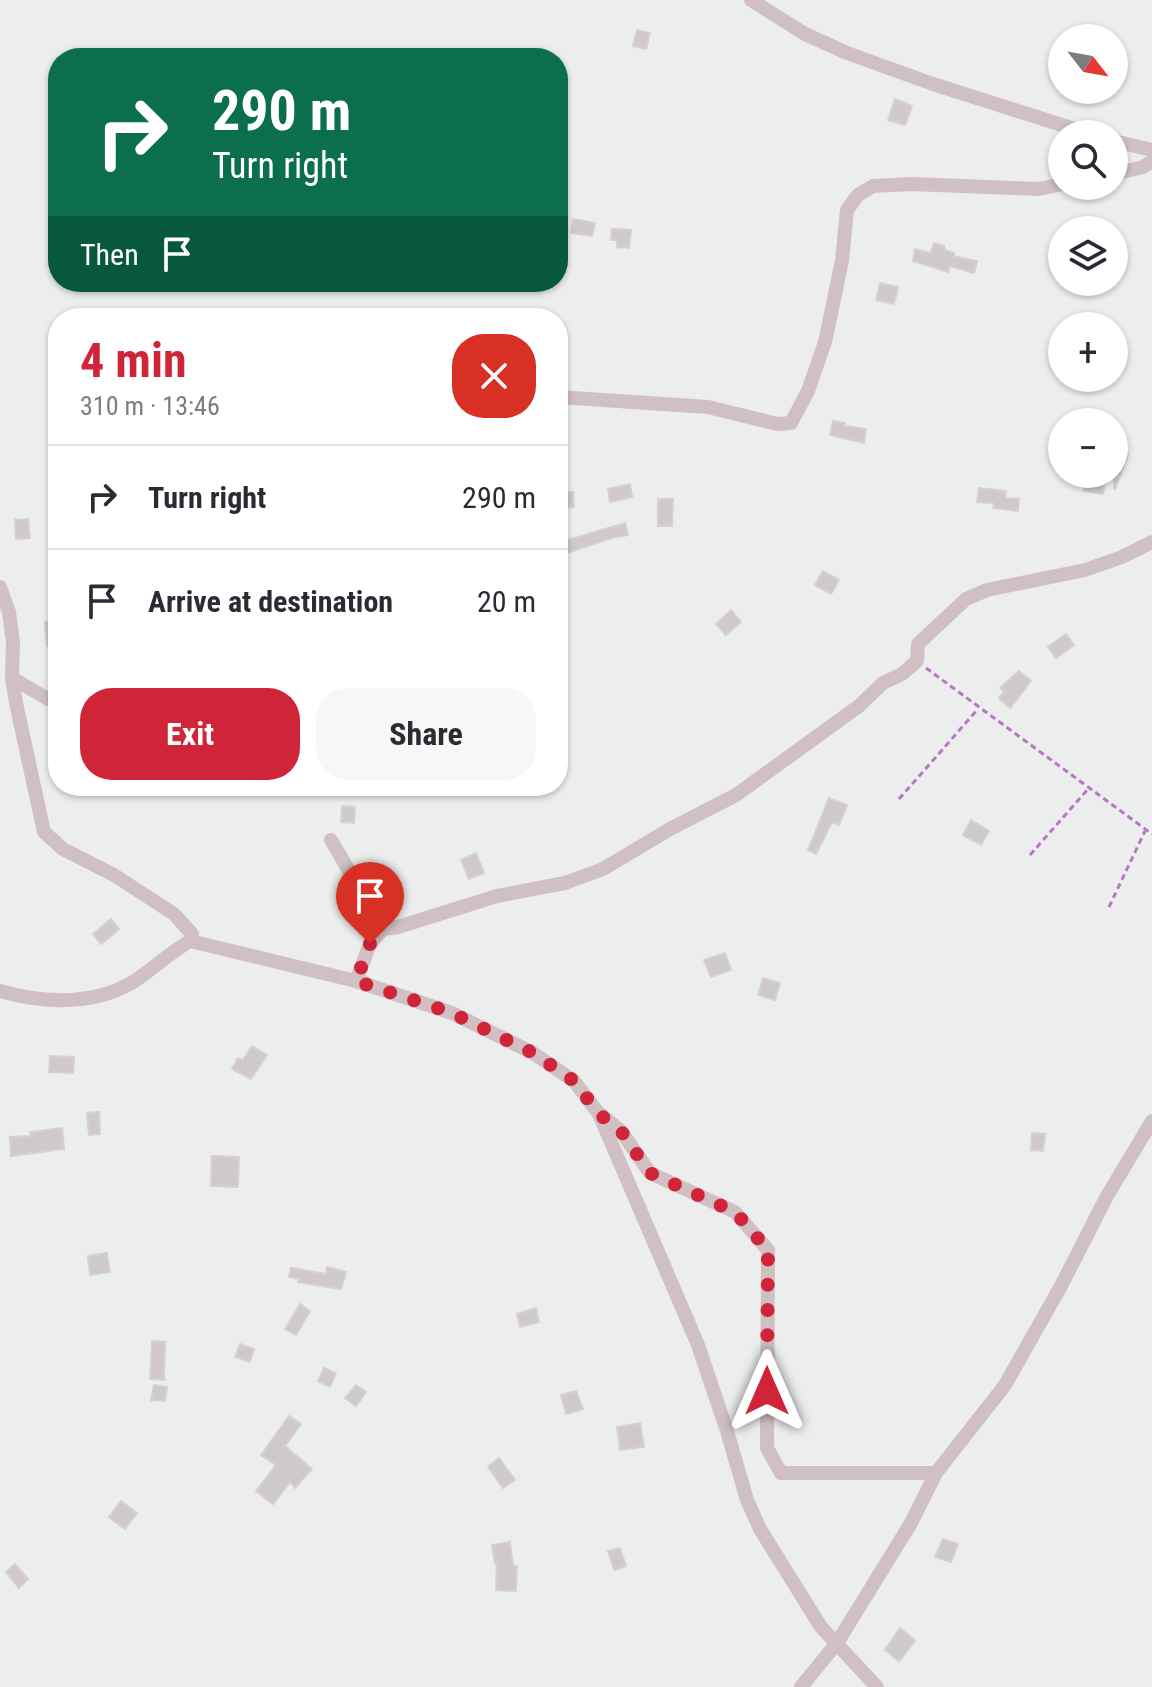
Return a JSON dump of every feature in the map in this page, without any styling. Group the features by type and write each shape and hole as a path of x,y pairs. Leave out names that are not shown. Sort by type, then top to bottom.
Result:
{"street":[{"path":"751,0 805,34 847,53 1048,121"},
{"path":"1128,144 1152,150"},
{"path":"1128,171 1152,161"},
{"path":"568,398 708,407 777,424 791,423 808,391 825,342 842,261 847,210 858,195 873,186 911,184 1048,187"},
{"path":"356,981 365,955 383,929 497,896 565,883 603,869 736,795 859,706 883,683 902,674 917,661 918,644 966,599 987,590 1085,570 1152,542"},
{"path":"0,587 9,612 13,642 12,678 40,825 63,849 114,875 174,914 192,934 190,941"},
{"path":"12,678 48,699"},
{"path":"331,840 383,929"},
{"path":"0,991 46,1001 91,997 118,990 190,941 356,981 452,1013 533,1053 574,1081 599,1114 698,1345 753,1515 821,1627 877,1687"},
{"path":"599,1114 621,1131 650,1173 735,1212 768,1250 767,1448 781,1473 936,1473"},
{"path":"801,1687 837,1643 911,1523 936,1473 1005,1385 1107,1196 1152,1121"}],"path":[{"path":"917,661 1152,834"},
{"path":"899,799 979,708"},
{"path":"1030,855 1088,789"},
{"path":"1109,907 1146,830"}],"building":[{"path":"637,30 650,33 646,49 633,46"},
{"path":"895,99 912,106 905,125 888,120"},
{"path":"573,219 595,223 592,236 571,233"},
{"path":"612,229 631,230 629,248 617,247 617,240 611,240"},
{"path":"934,243 944,246 945,250 954,253 953,256 977,261 974,273 950,266 948,272 913,261 915,249 931,253"},
{"path":"880,283 898,287 894,304 876,300"},
{"path":"833,421 866,429 864,443 830,435"},
{"path":"630,484 632,497 610,502 608,489"},
{"path":"979,488 1006,491 1005,498 1019,499 1018,511 993,508 994,503 977,502"},
{"path":"1085,488 1104,488 1103,494 1084,491"},
{"path":"568,492 573,492 574,507 568,507"},
{"path":"658,499 673,499 672,526 658,526"},
{"path":"28,519 30,538 16,539 15,520"},
{"path":"625,523 628,535 568,553 568,540"},
{"path":"823,571 839,580 831,594 815,585"},
{"path":"731,610 741,622 726,635 716,624"},
{"path":"45,622 48,622 48,646 47,646"},
{"path":"1066,634 1074,645 1056,658 1048,647"},
{"path":"1019,671 1031,681 1010,708 999,698 1004,692 1000,688"},
{"path":"829,798 847,805 839,825 832,822 816,854 808,850"},
{"path":"342,806 355,807 354,823 341,822"},
{"path":"971,820 989,831 981,845 963,835"},
{"path":"476,853 484,873 469,879 461,860"},
{"path":"111,919 119,929 101,944 93,934"},
{"path":"725,953 731,970 711,977 704,960"},
{"path":"763,978 780,983 775,1000 758,995"},
{"path":"252,1046 267,1055 251,1079 232,1069 238,1058 243,1060"},
{"path":"50,1056 74,1057 73,1073 49,1072"},
{"path":"99,1112 100,1134 89,1135 87,1113"},
{"path":"62,1128 64,1149 11,1156 10,1137 31,1136 30,1132"},
{"path":"1032,1133 1045,1134 1043,1151 1031,1150"},
{"path":"212,1156 239,1157 238,1187 211,1186"},
{"path":"107,1253 110,1272 90,1275 88,1256"},
{"path":"327,1267 346,1272 341,1289 298,1282 299,1279 289,1277 291,1268 326,1274"},
{"path":"300,1304 310,1311 296,1335 285,1329"},
{"path":"536,1308 539,1322 520,1327 517,1314"},
{"path":"152,1341 165,1342 164,1380 150,1379"},
{"path":"240,1344 254,1349 250,1362 235,1357"},
{"path":"324,1368 336,1373 330,1387 318,1381"},
{"path":"154,1385 167,1387 165,1401 151,1400"},
{"path":"356,1385 366,1392 356,1406 345,1398"},
{"path":"576,1391 583,1409 566,1414 561,1395"},
{"path":"289,1416 301,1424 285,1446 312,1469 295,1488 290,1482 273,1504 256,1491 276,1465 261,1455"},
{"path":"640,1423 644,1447 620,1450 617,1427"},
{"path":"499,1458 515,1480 503,1488 488,1467"},
{"path":"121,1501 137,1513 125,1529 109,1517"},
{"path":"943,1539 958,1544 951,1562 935,1557"},
{"path":"510,1542 513,1566 517,1566 516,1591 496,1590 497,1563 492,1545"},
{"path":"620,1548 626,1566 614,1570 608,1551"},
{"path":"15,1564 28,1579 19,1588 6,1572"},
{"path":"900,1628 915,1641 899,1661 885,1650"}],"route":[{"path":"370,944 356,981 452,1013 533,1053 574,1081 599,1114 621,1131 650,1173 735,1212 768,1250 767,1391"}]}
